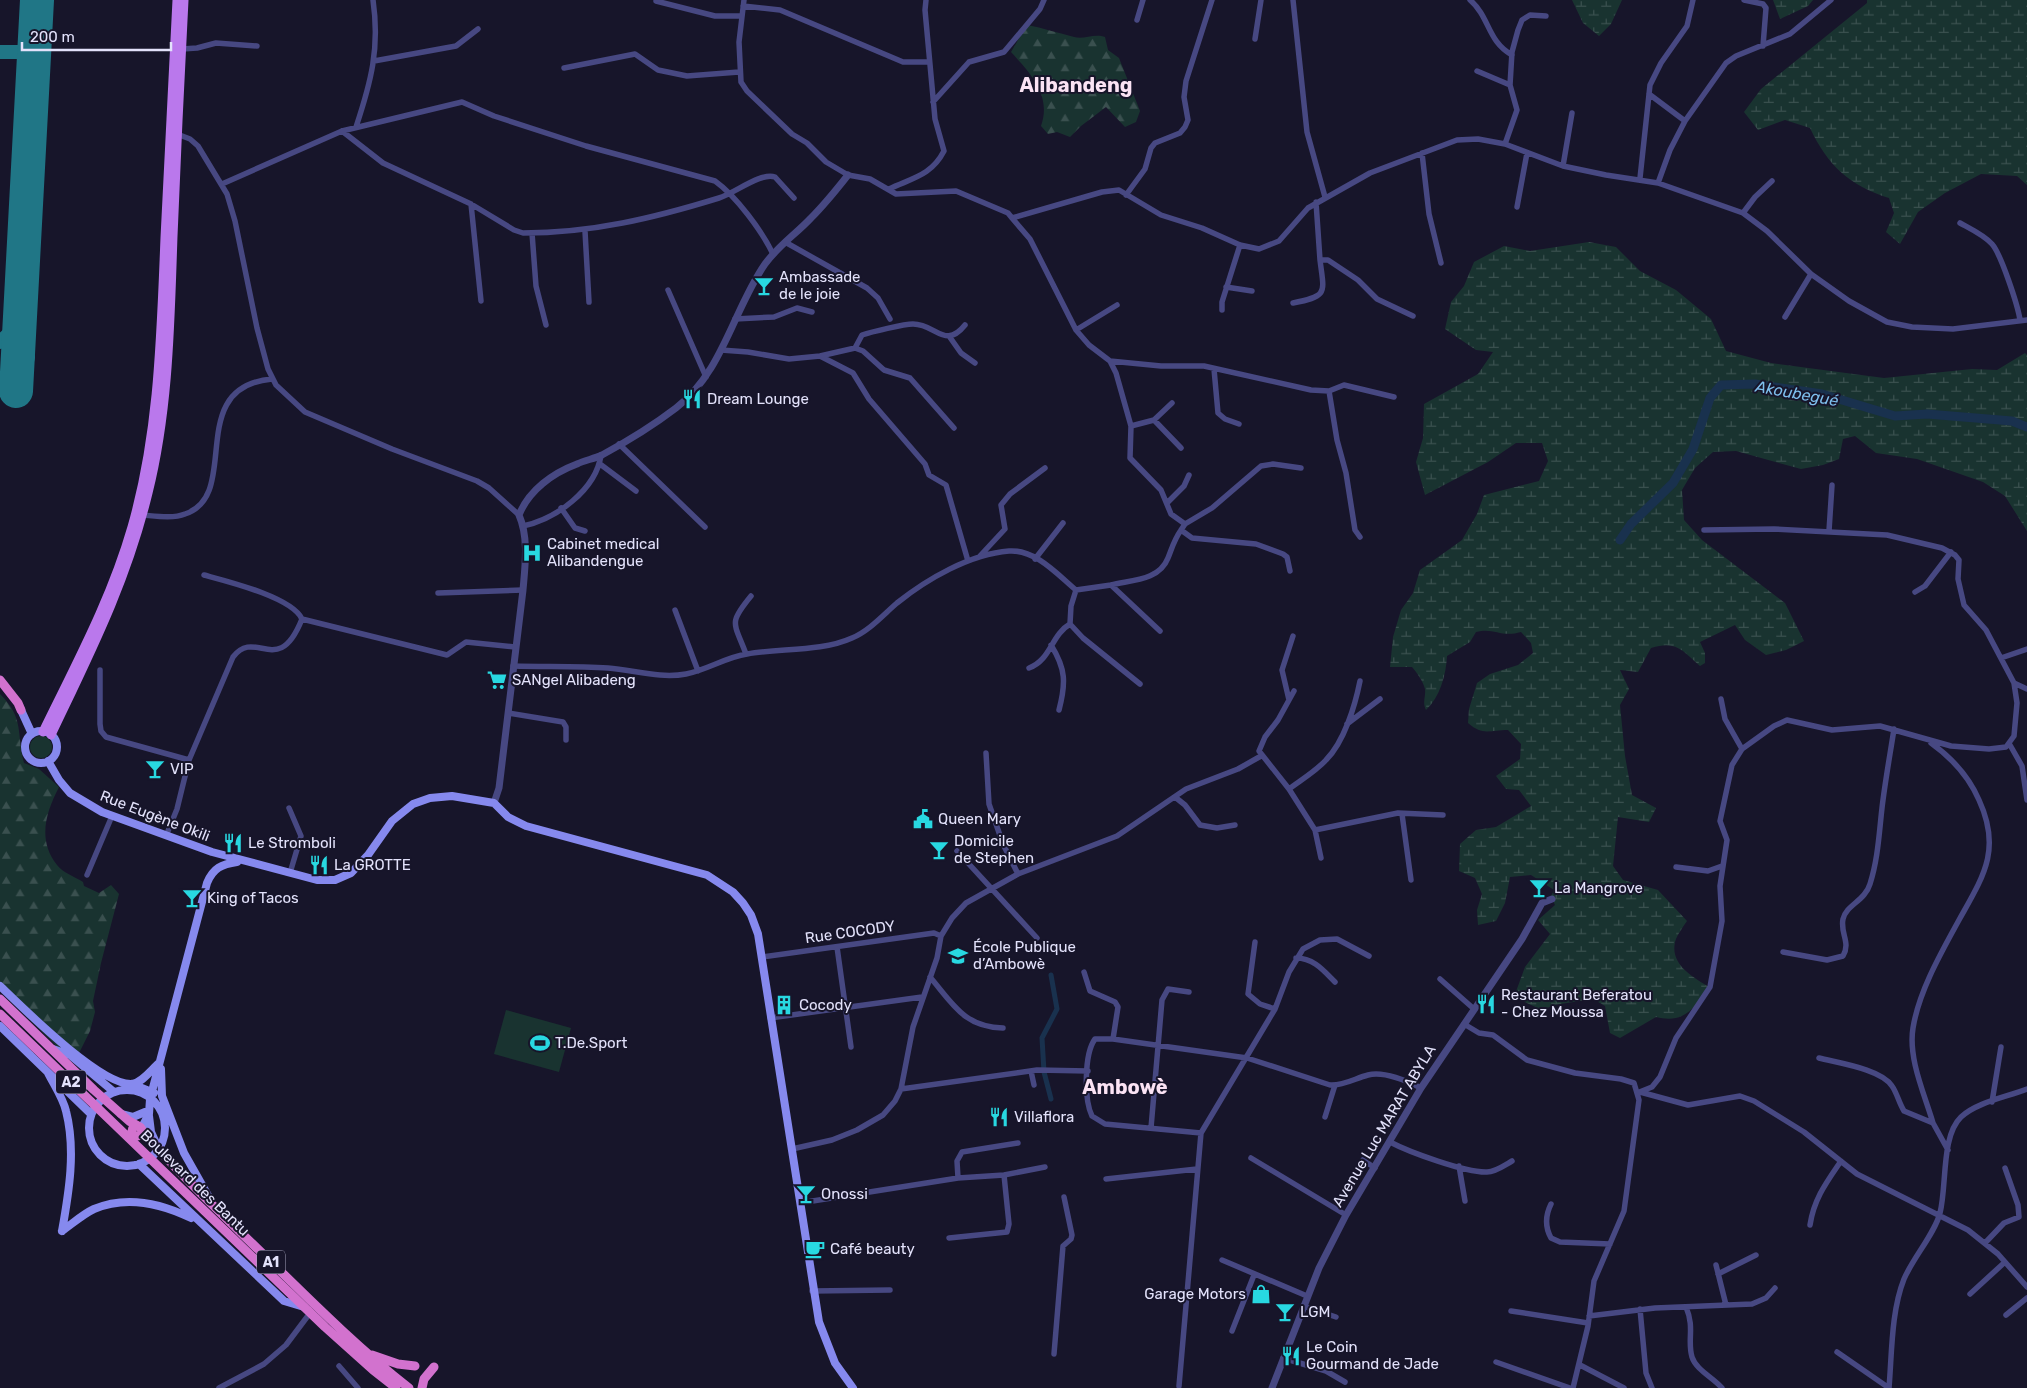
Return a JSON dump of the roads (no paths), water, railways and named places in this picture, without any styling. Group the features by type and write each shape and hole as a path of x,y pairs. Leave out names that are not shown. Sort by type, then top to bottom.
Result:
{"highway":[{"path":"0,680 18,703 21,710"},
{"path":"0,687 21,710"},
{"name":"Boulevard des Bantu","path":"0,999 50,1048 97,1106 119,1113 207,1214 307,1310 372,1370 394,1387"},
{"name":"Boulevard des Bantu","path":"0,1014 142,1151 154,1154 171,1165 369,1354 409,1388"},
{"path":"97,1106 136,1132 207,1214"},
{"path":"369,1354 398,1364 415,1366"},
{"path":"422,1388 425,1376 434,1367"}],"main road":[{"path":"47,734 113,584 134,520 149,454 158,376 177,0"},
{"path":"47,734 110,612 127,567 155,463 165,387 184,0"},
{"path":"21,710 32,734"},
{"path":"32,734 47,734"},
{"path":"32,734 26,742 28,756 35,762 48,761 56,749 47,734"},
{"name":"Rue Eugène Okili","path":"48,761 59,780 70,793 92,807 112,816 212,852 328,882 343,877 363,861 392,821 413,804 430,798 452,796 494,804"},
{"path":"494,804 508,817 526,826 697,871 720,882 733,892 751,914 758,934 762,957 812,1291 823,1336 835,1363 853,1388"},
{"path":"212,852 215,869"},
{"path":"136,1132 147,1113 204,893 215,869 223,864 242,861"},
{"path":"0,986 62,1043 114,1080 132,1084 151,1098 162,1114 165,1127 163,1139 154,1154 138,1164 126,1166 104,1158 95,1149 90,1138 89,1126 97,1106 114,1092 133,1090 151,1098 165,1103"},
{"path":"0,1026 48,1072 97,1106"},
{"path":"50,1048 70,1055 114,1092"},
{"path":"132,1084 143,1078 160,1061"},
{"path":"160,1061 162,1096 184,1154 215,1208"},
{"path":"48,1072 66,1110 71,1146 68,1196 62,1231 93,1209 117,1203 148,1202 175,1211 198,1222"},
{"path":"119,1113 133,1117 147,1113"},
{"path":"147,1113 152,1136 171,1165"},
{"path":"138,1164 284,1301 307,1310"}],"street":[{"path":"356,127 367,95 374,61 377,27 373,0"},
{"path":"890,189 919,178 934,165 944,151 933,102 926,0"},
{"path":"933,102 969,62 1004,52 1040,9 1044,0"},
{"path":"1137,20 1143,0"},
{"path":"1126,195 1145,169 1151,148 1155,143 1180,132 1185,127 1188,120 1184,96 1186,81 1212,0"},
{"path":"1255,39 1261,0"},
{"path":"1293,0 1307,132 1325,198"},
{"path":"1470,0 1488,26 1496,43 1512,55"},
{"path":"1744,0 1763,4 1766,8 1763,46"},
{"path":"1658,183 1670,150 1685,121 1726,63 1736,56 1790,34 1831,0"},
{"path":"656,1 706,15 742,16"},
{"path":"1640,178 1652,76 1687,26 1690,1"},
{"path":"929,62 903,62 780,10 744,3 739,72 741,82 792,134 807,143 826,162 848,175 870,179 903,195 956,191 1008,213 1030,238 1076,330 1089,345 1110,361 1116,373 1131,426 1130,458 1161,490 1168,502 1171,514 1185,524"},
{"path":"1505,144 1517,110 1510,85 1512,55 1522,20 1530,15 1546,16"},
{"path":"374,61 456,46 478,29"},
{"path":"182,49 197,48 216,43 257,46"},
{"path":"564,68 635,54 658,70 687,76 739,72"},
{"path":"1477,71 1510,85"},
{"path":"1649,94 1685,121"},
{"path":"222,184 356,127 428,109 466,102 494,116 586,146 715,181 730,194 767,242 773,254"},
{"path":"1563,166 1572,113"},
{"path":"342,132 383,163 471,204 514,230 532,233 584,231 634,222 730,194 770,175 775,177 794,198"},
{"path":"177,134 190,139 198,146 222,184 231,205 257,328 272,379 305,412 392,449 477,481 489,488 519,515 523,526 525,561 523,590 499,788 494,804"},
{"path":"1012,218 1111,190 1119,190 1161,215 1202,228 1240,245 1260,249 1273,244 1285,236 1302,213 1316,202 1370,173 1422,153 1467,139 1505,144 1563,166 1606,175 1640,178 1743,213 1767,231 1811,274 1864,310 1898,325 1965,329 2024,320 1994,246 1987,238 1960,223"},
{"path":"1422,153 1429,214 1441,263"},
{"path":"1518,207 1527,153"},
{"path":"519,515 530,495 544,482 568,468 601,456 676,408 706,377 755,280 773,254 811,218 848,175"},
{"path":"1743,213 1754,197 1772,181"},
{"path":"1293,302 1316,299 1321,294 1323,288 1316,202"},
{"path":"471,204 481,302"},
{"path":"584,231 589,302"},
{"path":"532,233 536,286 546,325"},
{"path":"785,242 867,288 878,298 890,319"},
{"path":"1222,310 1226,287 1240,245"},
{"path":"1320,260 1328,260 1358,280 1377,299 1413,316"},
{"path":"1785,317 1811,274"},
{"path":"1226,287 1252,291"},
{"path":"668,290 706,377"},
{"path":"1076,330 1117,305"},
{"path":"735,319 774,317 797,308 812,312"},
{"path":"855,348 862,335 908,324 923,326 949,336 958,334 966,325"},
{"path":"949,336 961,353 975,363"},
{"path":"721,350 748,352 789,359 820,356 855,348 863,352 884,370 910,378 954,428"},
{"path":"820,356 853,373 869,399 925,464 929,474 946,485 968,561"},
{"path":"1110,361 1214,368 1311,390 1329,391 1344,385 1394,397"},
{"path":"1214,368 1218,413 1225,419 1239,424"},
{"path":"142,515 182,516 200,503 210,483 225,405 234,393 245,385 272,379"},
{"path":"1329,391 1337,440 1346,473 1355,530 1360,537"},
{"path":"1131,426 1154,420 1172,402"},
{"path":"1154,420 1180,448"},
{"path":"619,444 704,528"},
{"path":"523,526 542,520 561,508 584,489 596,476 601,456"},
{"path":"600,464 636,491"},
{"path":"513,666 606,668 663,676 687,674 746,654 829,644 854,638 923,584 968,561 1006,551 1018,551 1036,559 1076,590 1111,585 1157,573 1168,559 1172,542 1185,524 1212,508 1262,466 1273,464 1301,468"},
{"path":"978,558 1005,529 1001,505 1010,494 1044,468"},
{"path":"1168,502 1184,486 1189,475"},
{"path":"1829,531 1832,485"},
{"path":"561,508 575,528 584,531"},
{"path":"1036,559 1063,523"},
{"path":"1639,1092 1652,1087 1660,1077 1676,1038 1710,987 1722,920 1722,866 1726,840 1720,821 1732,765 1742,749 1774,726 1786,720 1805,722 1832,730 1880,726 1951,746 2001,749 2010,745 2014,736 2016,697 2014,683 1986,630 1964,605 1958,579 1959,560 1951,552 1907,538 1829,531 1813,533 1774,529 1704,530"},
{"path":"1180,530 1192,538 1256,544 1284,554 1287,557 1290,571"},
{"path":"1915,592 1925,586 1951,552"},
{"path":"204,574 257,590 294,610 302,619 411,644 438,654 447,655 461,644 472,641 515,647"},
{"path":"1111,585 1160,631"},
{"path":"438,593 523,590"},
{"path":"1076,590 1071,606 1070,624 1083,638 1140,684"},
{"path":"746,654 734,622 736,615 750,596"},
{"path":"675,610 698,671"},
{"path":"166,836 177,809 189,760 224,675 239,649 252,646 269,651 278,650 294,636 302,619"},
{"path":"1029,668 1045,658 1062,628 1070,624"},
{"path":"1289,700 1282,670 1293,636"},
{"path":"1051,645 1060,660 1064,678 1059,710"},
{"path":"2001,658 2027,649"},
{"path":"100,670 100,724 101,731 106,737 189,760"},
{"path":"1289,789 1328,759 1347,724 1360,681"},
{"path":"2014,683 2026,689 2016,697"},
{"path":"1294,691 1261,744 1259,751 1261,756 1289,789 1315,830 1321,858"},
{"path":"1720,699 1725,719 1742,749"},
{"path":"1347,724 1380,700"},
{"path":"508,713 563,722 566,727 566,740"},
{"path":"1783,952 1828,960 1843,956 1847,949 1842,920 1846,912 1864,897 1870,882 1877,856 1881,810 1894,729"},
{"path":"1927,740 1967,777 1984,810 1990,837 1985,873 1924,992 1913,1027 1912,1058 1918,1071 1933,1122 1948,1150"},
{"path":"2010,745 2022,766 2027,800"},
{"path":"1945,755 1951,746"},
{"path":"986,753 989,804 1006,852 1018,874"},
{"path":"792,1149 832,1140 866,1126 890,1108 901,1089 906,1056 922,997 937,958 941,936 958,910 990,888 1018,874 1117,836 1200,782 1238,769 1261,756"},
{"path":"1175,797 1200,825 1217,828 1235,826"},
{"path":"288,808 301,836 290,873"},
{"path":"1315,830 1370,817 1402,814 1443,815"},
{"path":"1402,814 1411,880"},
{"path":"87,875 112,816"},
{"path":"957,851 1037,938"},
{"path":"1676,867 1708,872 1722,866"},
{"name":"Avenue Luc MARAT ABYLA","path":"1272,1388 1307,1296 1328,1248 1346,1215 1421,1088 1522,939 1542,903 1552,899"},
{"name":"Rue COCODY","path":"762,957 934,933 941,936"},
{"path":"1179,1386 1200,1133 1275,1009 1296,958 1303,949 1320,940 1337,939 1369,956"},
{"path":"1255,942 1247,988 1248,994 1260,1004 1275,1009"},
{"path":"837,947 851,1047"},
{"path":"1296,958 1304,958 1318,965 1335,982"},
{"path":"1084,972 1090,991 1114,1002 1118,1007 1114,1039"},
{"path":"930,976 961,1015 989,1028 1003,1028"},
{"path":"1440,979 1474,1009"},
{"path":"1151,1128 1157,1045 1164,993 1168,989 1189,992"},
{"path":"770,1018 922,997"},
{"path":"1464,1024 1479,1032 1493,1035 1527,1060 1574,1073 1621,1078 1634,1083 1639,1092 1624,1210 1594,1281 1590,1316 1580,1365 1572,1388 1496,1362"},
{"path":"1200,1133 1105,1124 1092,1116 1087,1104 1088,1071 1091,1045 1095,1040 1114,1039 1247,1058 1335,1085 1376,1074 1406,1081 1421,1088"},
{"path":"1992,1102 2001,1047"},
{"path":"1819,1058 1863,1069 1887,1080 1893,1086 1904,1111 1933,1122"},
{"path":"901,1089 1031,1072 1088,1071"},
{"path":"1031,1072 1034,1085"},
{"path":"1326,1117 1335,1085"},
{"path":"1837,1352 1889,1388 1896,1314 1902,1284 1940,1214 1948,1150 1953,1129 1961,1117 1992,1102 2027,1089"},
{"path":"1639,1092 1688,1106 1731,1096 1746,1096 1804,1132 1841,1162 1884,1189 1940,1214 1985,1243 2027,1287"},
{"path":"1390,1142 1434,1160 1469,1170 1489,1172 1512,1161"},
{"path":"958,1178 957,1161 962,1152 1018,1143"},
{"path":"1251,1158 1346,1215"},
{"path":"1363,1160 1375,1168"},
{"path":"1810,1225 1817,1195 1841,1162"},
{"path":"1459,1166 1465,1201"},
{"path":"800,1203 958,1178 1004,1175 1045,1167"},
{"path":"1985,1243 2004,1223 2019,1217 2018,1205 2006,1168"},
{"path":"1106,1179 1197,1169"},
{"path":"949,1238 1007,1232 1009,1224 1004,1175"},
{"path":"1054,1354 1063,1246 1072,1236 1064,1197"},
{"path":"1551,1204 1546,1213 1546,1224 1551,1238 1560,1242 1610,1244"},
{"path":"1718,1274 1756,1255"},
{"path":"1222,1260 1307,1296"},
{"path":"1970,1294 2005,1262"},
{"path":"1716,1265 1726,1305"},
{"path":"1232,1330 1254,1275"},
{"path":"1590,1316 1640,1309 1752,1304 1766,1298 1774,1288"},
{"path":"812,1291 890,1290"},
{"path":"2006,1315 2027,1298"},
{"path":"1303,1306 1336,1317"},
{"path":"1686,1307 1691,1319 1692,1357 1696,1364 1722,1388"},
{"path":"1640,1309 1646,1373 1652,1388"},
{"path":"220,1388 258,1369 273,1357 286,1345 307,1310"},
{"path":"1511,1311 1588,1323"},
{"path":"1283,1358 1326,1370 1345,1382"},
{"path":"1580,1365 1624,1388"},
{"path":"339,1366 358,1388"}],"waterway":[{"name":"Akoubegué","path":"1620,540 1631,524 1673,483 1693,449 1710,398 1721,385 1755,384 1822,394 1895,416 1927,414 2012,421 2027,427"},
{"path":"1051,975 1057,1009 1042,1038 1044,1072 1051,1099"}],"place":[{"name":"Ambassade de le joie","path":"764,286"},
{"name":"Dream Lounge","path":"692,399"},
{"name":"Cabinet medical Alibandengue","path":"532,553"},
{"name":"SANgel Alibadeng","path":"497,680"},
{"name":"VIP","path":"155,769"},
{"name":"Queen Mary","path":"923,819"},
{"name":"Le Stromboli","path":"233,843"},
{"name":"Domicile de Stephen","path":"939,850"},
{"name":"La GROTTE","path":"319,865"},
{"name":"La Mangrove","path":"1539,888"},
{"name":"King of Tacos","path":"192,898"},
{"name":"École Publique d’Ambowè","path":"958,956"},
{"name":"Restaurant Beferatou - Chez Moussa","path":"1486,1004"},
{"name":"Cocody","path":"784,1005"},
{"name":"T.De.Sport","path":"540,1043"},
{"name":"Villaflora","path":"999,1117"},
{"name":"Onossi","path":"806,1194"},
{"name":"Café beauty","path":"815,1249"},
{"name":"Garage Motors","path":"1261,1294"},
{"name":"LGM","path":"1285,1312"},
{"name":"Le Coin Gourmand de Jade","path":"1291,1356"}],"district":[{"name":"Alibandeng","path":"1076,85"},
{"name":"Ambowè","path":"1125,1087"}]}
